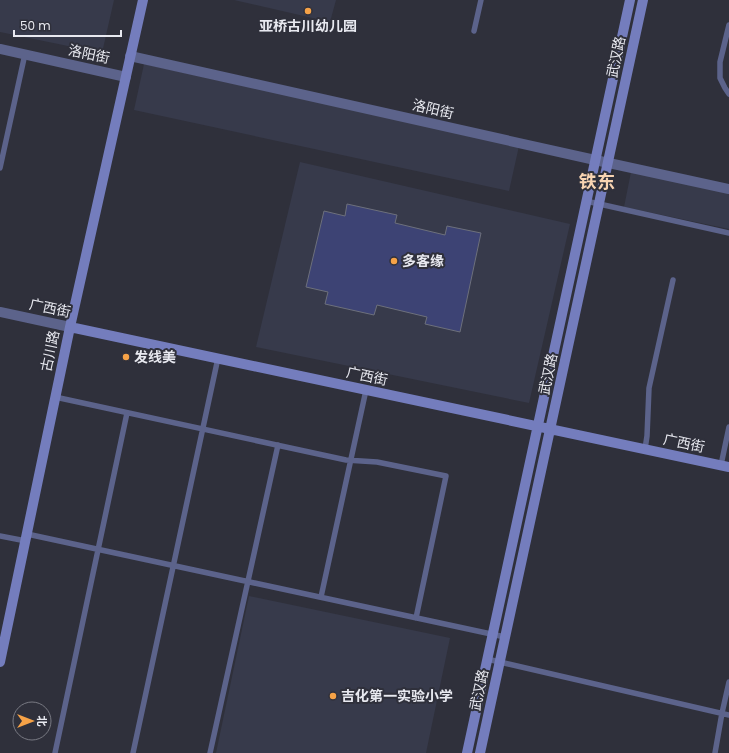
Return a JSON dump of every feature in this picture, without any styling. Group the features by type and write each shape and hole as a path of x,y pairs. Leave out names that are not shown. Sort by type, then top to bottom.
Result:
{"main road":[{"name":"古川路","path":"0,659 70,327 143,0"},
{"name":"武汉路","path":"467,753 630,0"},
{"name":"武汉路","path":"480,753 643,0"},
{"name":"广西街","path":"70,327 725,466"}],"street":[{"name":"洛阳街","path":"0,49 126,77"},
{"name":"洛阳街","path":"130,56 729,189"},
{"name":"广西街","path":"0,312 70,327"}],"lane":[{"path":"474,31 481,0"},
{"path":"729,25 720,62 720,78 729,94"},
{"path":"0,168 25,54"},
{"path":"586,201 729,234"},
{"path":"645,448 649,388 673,280"},
{"path":"133,753 218,358"},
{"path":"321,597 366,390"},
{"path":"55,397 351,460 377,462 446,476 416,618"},
{"path":"55,753 127,413"},
{"path":"725,466 729,426"},
{"path":"210,753 278,445"},
{"path":"0,536 26,538 98,550 505,637"},
{"path":"487,659 729,715"},
{"path":"715,753 729,682"}],"shaded area":[{"path":"0,0 114,0 102,53 0,32"},
{"name":"亚桥古川幼儿园","path":"234,0 336,0 330,22"},
{"path":"144,64 519,146 509,191 134,110"},
{"path":"300,162 570,224 529,403 256,347"},
{"path":"631,172 729,192 729,229 624,207"},
{"name":"吉化第一实验小学","path":"249,596 450,638 426,753 216,753"}],"building":[{"name":"多客缘","path":"347,204 397,215 395,223 445,235 447,226 481,233 460,332 425,324 427,317 377,305 374,315 325,304 328,292 306,287 324,211 345,216"}],"place":[{"name":"亚桥古川幼儿园","path":"308,11"},
{"name":"多客缘","path":"394,261"},
{"name":"发线美","path":"126,357"},
{"name":"吉化第一实验小学","path":"333,696"}],"district":[{"name":"铁东","path":"597,182"}]}
